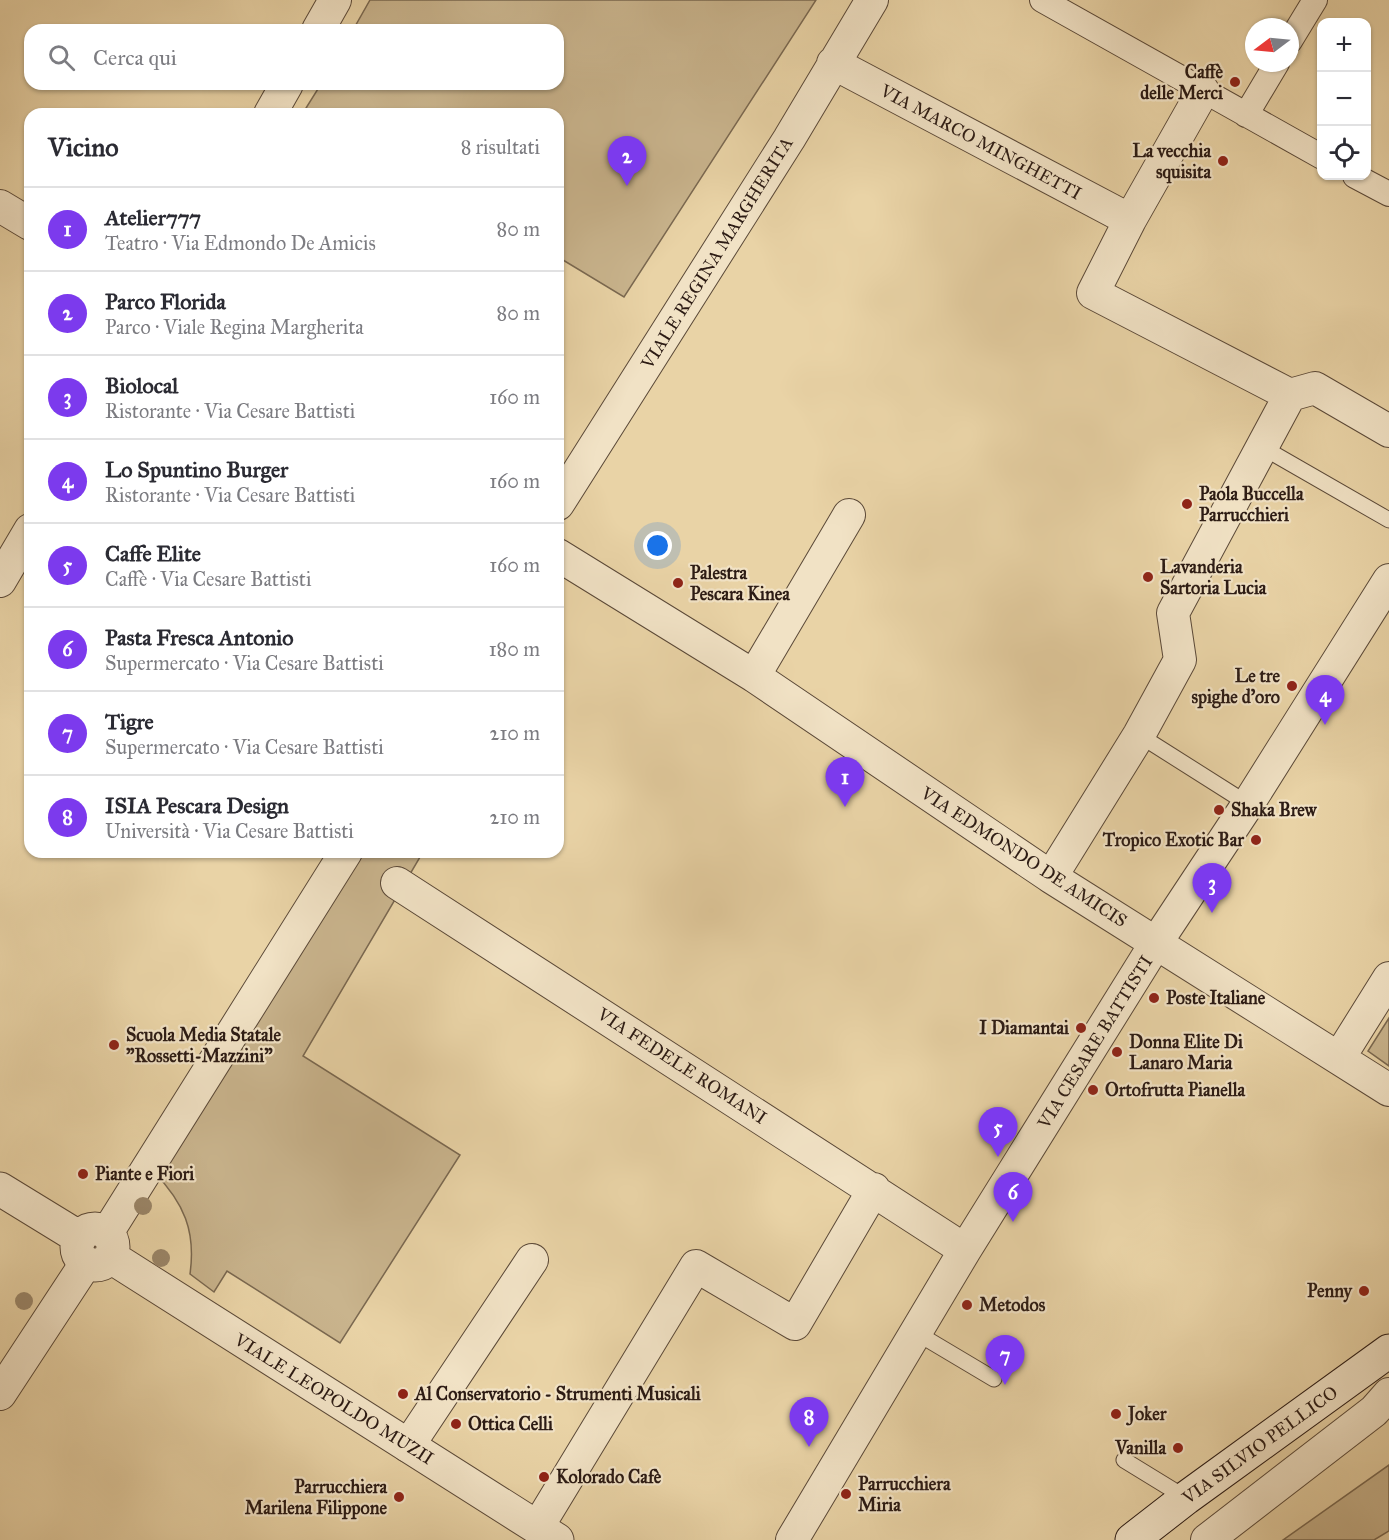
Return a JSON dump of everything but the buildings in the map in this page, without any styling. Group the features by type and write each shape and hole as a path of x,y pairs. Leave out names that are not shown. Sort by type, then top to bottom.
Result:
{"street":[{"path":"321,24 335,0"},
{"name":"VIALE REGINA MARGHERITA","path":"564,495 789,139 872,0"},
{"path":"1042,0 1317,154"},
{"path":"1299,26 1315,0"},
{"name":"VIA MARCO MINGHETTI","path":"833,63 1130,220"},
{"path":"1246,115 1272,72"},
{"path":"273,108 284,90"},
{"path":"1203,91 1130,220 1093,293 1290,395 1316,388 1389,431"},
{"path":"1363,180 1389,194"},
{"path":"0,206 24,220"},
{"path":"1051,877 1138,735 1180,660 1173,612 1290,395"},
{"path":"754,676 849,515"},
{"path":"0,582 24,540"},
{"name":"VIA EDMONDO DE AMICIS","path":"564,559 754,676 1051,877 1389,1090"},
{"name":"VIA CESARE BATTISTI","path":"792,1540 965,1250 1156,943 1248,804 1389,580"},
{"path":"0,1394 96,1248 342,858"},
{"name":"VIA FEDELE ROMANI","path":"397,883 874,1189 965,1250"},
{"path":"1339,1058 1389,978"},
{"name":"VIALE LEOPOLDO MUZII","path":"0,1189 547,1534"},
{"path":"547,1534 696,1266 795,1324 874,1189"},
{"path":"408,1446 532,1260"},
{"name":"VIA SILVIO PELLICO","path":"1132,1540 1186,1498 1389,1351"},
{"path":"1207,1540 1384,1404"}],"lane":[{"path":"1262,447 1389,520"},
{"path":"1138,735 1248,804"},
{"path":"915,1332 994,1380"},
{"path":"1124,1460 1186,1498"}],"shaded area":[{"path":"370,0 816,0 624,297 564,261 564,108 306,108 317,90 564,90 564,24 356,24"},
{"path":"355,858 419,858 303,1056 460,1155 340,1343 227,1271 214,1292 190,1274 191,1244 186,1218 173,1195 154,1172"},
{"path":"1389,1018 1389,1066 1368,1051"},
{"path":"1389,1465 1389,1531 1374,1540 1283,1540"}],"place":[{"name":"Caffè delle Merci","path":"1235,82"},
{"name":"La vecchia squisita","path":"1223,161"},
{"name":"Parco Florida","path":"627,186"},
{"name":"Paola Buccella Parrucchieri","path":"1187,504"},
{"name":"Lavanderia Sartoria Lucia","path":"1148,577"},
{"name":"Palestra Pescara Kinea","path":"678,583"},
{"name":"Le tre spighe d'oro","path":"1292,686"},
{"name":"Lo Spuntino Burger","path":"1325,725"},
{"name":"Atelier777","path":"845,807"},
{"name":"Shaka Brew","path":"1219,810"},
{"name":"Tropico Exotic Bar","path":"1256,840"},
{"name":"Biolocal","path":"1212,913"},
{"name":"Poste Italiane","path":"1154,998"},
{"name":"I Diamantai","path":"1081,1028"},
{"name":"Scuola Media Statale \"Rossetti-Mazzini\"","path":"114,1045"},
{"name":"Donna Elite Di Lanaro Maria","path":"1117,1052"},
{"name":"Ortofrutta Pianella","path":"1093,1090"},
{"name":"Caffe Elite","path":"998,1157"},
{"name":"Piante e Fiori","path":"83,1174"},
{"name":"Pasta Fresca Antonio","path":"1013,1222"},
{"name":"Penny","path":"1364,1291"},
{"name":"Metodos","path":"967,1305"},
{"name":"Tigre","path":"1005,1385"},
{"name":"Al Conservatorio - Strumenti Musicali","path":"403,1394"},
{"name":"Joker","path":"1116,1414"},
{"name":"Ottica Celli","path":"456,1424"},
{"name":"ISIA Pescara Design","path":"809,1447"},
{"name":"Vanilla","path":"1178,1448"},
{"name":"Kolorado Cafè","path":"544,1477"},
{"name":"Parrucchiera Miria","path":"846,1494"},
{"name":"Parrucchiera Marilena Filippone","path":"399,1497"}]}
